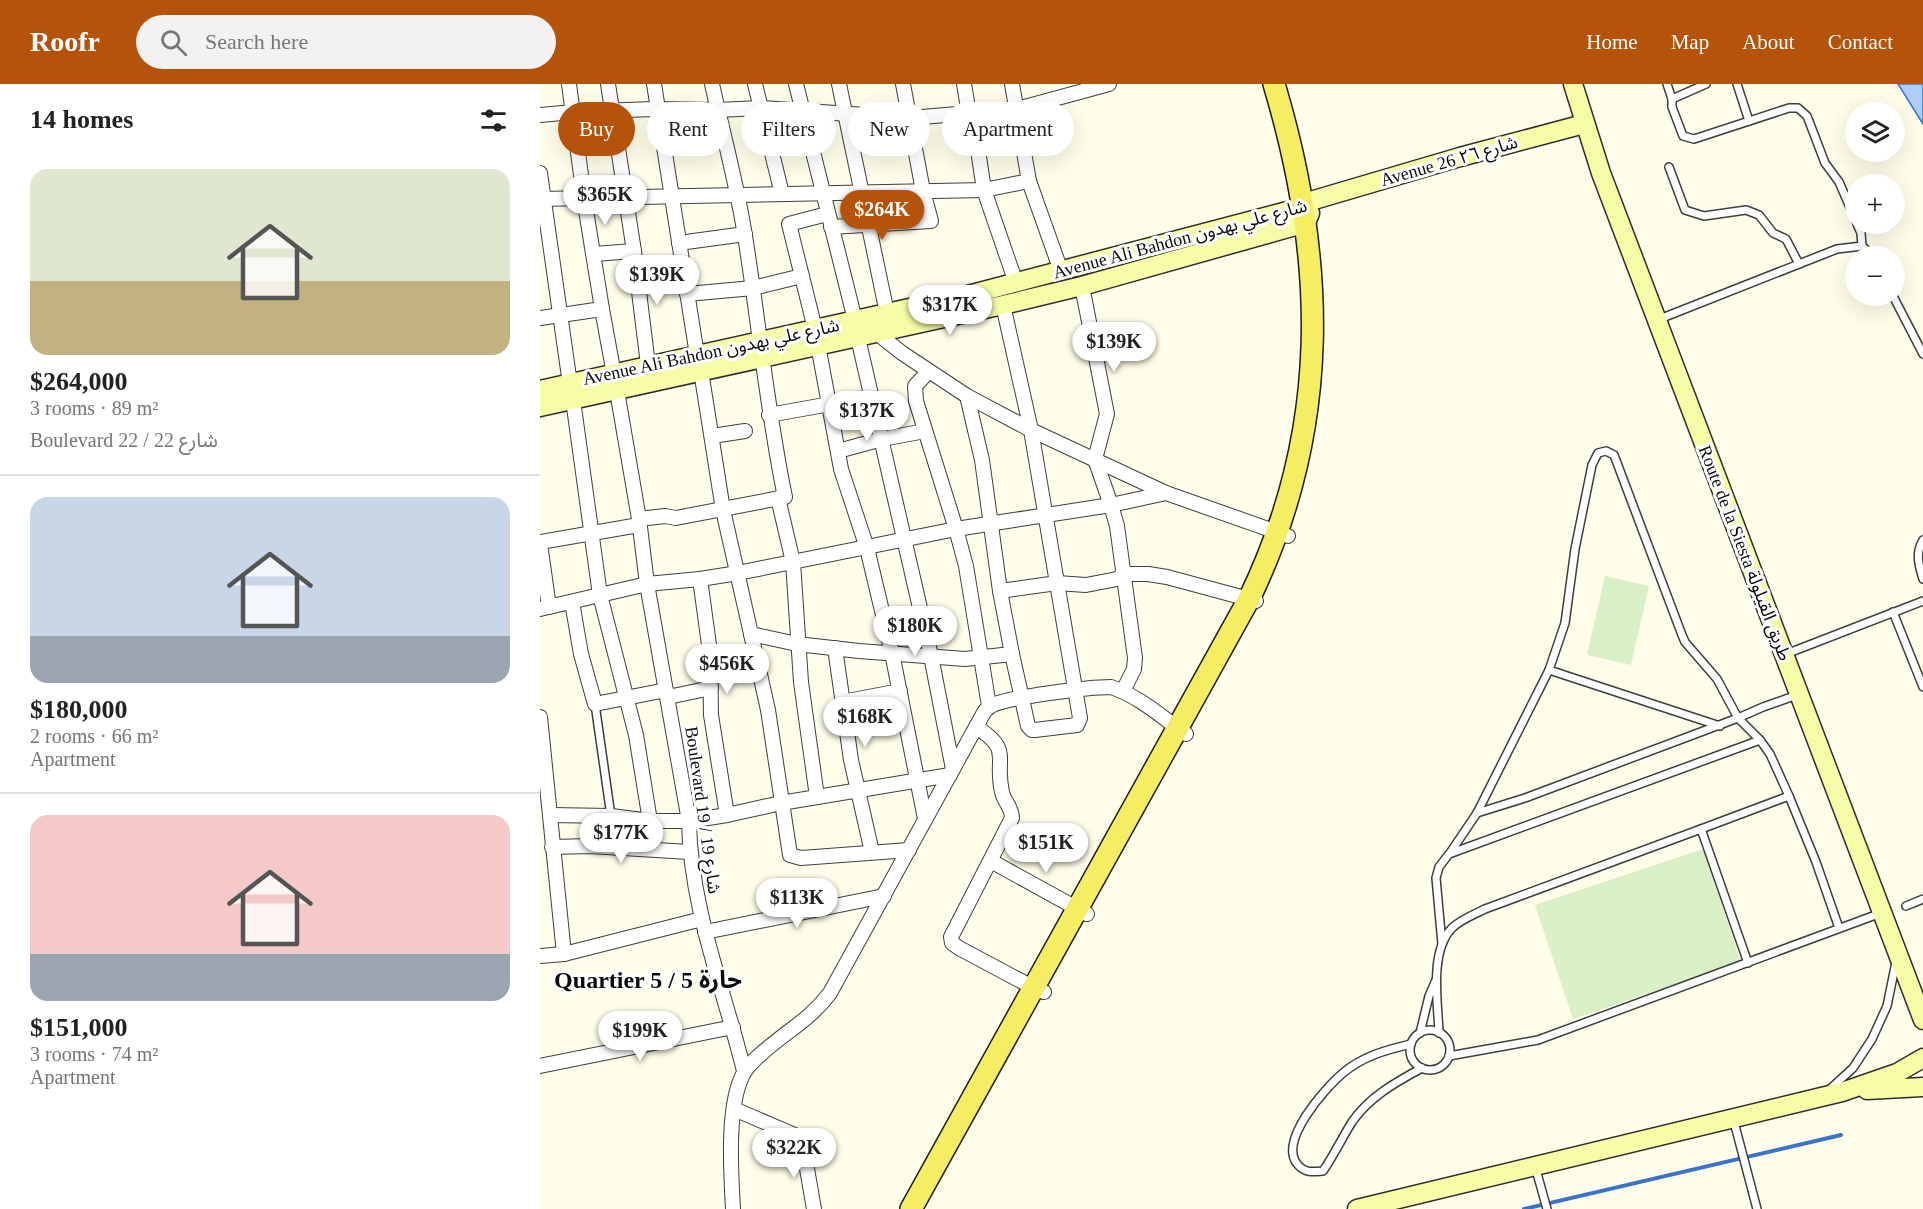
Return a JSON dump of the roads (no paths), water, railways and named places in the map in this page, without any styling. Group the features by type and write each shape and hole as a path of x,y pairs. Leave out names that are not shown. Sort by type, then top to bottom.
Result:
{"main road":[{"path":"924,1209 1039,990 1254,600 1283,534 1310,452 1318,413 1323,366 1322,265 1274,84"},
{"path":"1286,84 1302,143 1308,210"},
{"name":"Route de la Siesta طريق القيلولة","path":"1573,84 1584,124 1657,320 1923,1020"},
{"name":"Avenue 26 شارع ٢٦","path":"1308,210 1460,157 1584,124"},
{"name":"Avenue Ali Bahdon شارع علي بهدون","path":"616,382 648,365 762,358 817,338 856,329 887,313 1308,210"},
{"name":"Avenue Ali Bahdon شارع علي بهدون","path":"856,329 878,334 1082,286 1308,210"},
{"name":"Avenue Ali Bahdon شارع علي بهدون","path":"540,407 571,392 699,363 759,340 817,338"},
{"name":"Avenue Ali Bahdon شارع علي بهدون","path":"540,390 571,392"},
{"path":"910,1209 1039,990"},
{"path":"1361,1209 1842,1092 1897,1073 1923,1058"},
{"path":"1842,1092 1923,1087"}],"street":[{"name":"Boulevard 19 / شارع 19","path":"569,84 572,102"},
{"path":"609,84 612,102"},
{"path":"654,84 657,102"},
{"path":"712,84 716,102"},
{"path":"755,84 759,102"},
{"path":"796,84 801,102"},
{"path":"839,84 887,313"},
{"path":"903,84 907,102"},
{"path":"964,84 967,102"},
{"path":"1011,84 1015,102"},
{"path":"1043,102 1109,84"},
{"path":"540,115 558,113"},
{"path":"836,113 846,115"},
{"name":"Boulevard 19 / شارع 19","path":"579,156 602,309 639,522 647,584 689,821 689,852 703,926 744,1071"},
{"path":"620,156 648,365"},
{"path":"665,156 723,510 768,710 790,855 794,857 909,850"},
{"path":"729,156 745,234 770,415 785,497 676,518 665,516 591,534 540,543 545,608 647,584 738,573 957,529 1111,505 1166,493"},
{"path":"772,156 782,194"},
{"path":"814,156 905,540 931,656 952,772"},
{"path":"917,156 923,191 932,221 870,226 829,220 789,224 817,338 838,451 852,506 867,548 892,653 925,819"},
{"path":"979,156 984,190 1016,283"},
{"path":"1025,156 1029,181 1061,271"},
{"path":"540,173 547,266 560,316 600,595 628,699 651,821"},
{"path":"542,199 984,190 1029,181"},
{"path":"679,243 745,234"},
{"path":"594,254 634,251"},
{"path":"687,294 753,288 802,276"},
{"path":"1082,286 1106,409 1095,459 1111,505 1124,574 1135,658 1134,669 1123,691"},
{"path":"967,396 982,460 1000,591 1028,726 1032,730 1077,725 1080,718 1031,430 1003,305"},
{"path":"540,318 602,309"},
{"path":"878,334 903,354 967,396 1031,430 1166,493 1283,534"},
{"path":"929,371 915,386 916,401 957,529 976,620 980,658 990,706"},
{"path":"770,415 830,404"},
{"path":"838,451 882,439 925,431"},
{"path":"712,436 745,432"},
{"path":"778,498 793,562 797,644 816,797"},
{"path":"1000,591 1057,583 1086,585 1118,579 1124,574 1148,574 1254,600"},
{"path":"700,579 710,652 711,715 727,815"},
{"path":"572,602 581,654 596,704 711,688"},
{"path":"751,634 797,644 931,656 980,658 1012,654"},
{"path":"835,648 858,791 872,852"},
{"path":"733,1209 731,1139 734,1109 744,1071 773,1043 818,1009 830,993 981,716 990,706 1022,698 1111,687 1123,691 1182,731"},
{"path":"842,702 900,691"},
{"path":"540,717 564,954"},
{"path":"976,727 992,737 1000,750 1002,792 1012,812 1010,823 954,928 952,943 1039,990"},
{"path":"550,815 689,821 816,797 919,781 952,772"},
{"path":"552,847 599,846 689,852"},
{"path":"991,861 1082,911"},
{"path":"540,956 564,954 703,926 884,896"},
{"path":"540,1066 733,1027"},
{"path":"734,1109 802,1140 814,1209"}],"lane":[{"path":"1667,84 1672,107 1683,136 1694,140 1789,108 1798,108 1807,116 1825,163 1839,182 1845,196"},
{"path":"1672,99 1706,84"},
{"path":"1737,84 1749,121"},
{"path":"1669,167 1685,210 1704,216 1746,210 1759,215 1773,233 1786,239 1799,264"},
{"path":"1861,234 1862,246"},
{"path":"1657,320 1837,249 1845,248"},
{"path":"1898,306 1923,354"},
{"path":"1439,1033 1437,978 1442,944 1436,878 1439,867 1478,813 1549,670 1565,623 1575,549 1592,465 1598,453 1606,451 1614,455 1620,468 1666,597 1685,642 1717,679 1738,718 1760,740 1770,754 1816,862 1839,928"},
{"path":"1923,540 1919,546 1918,562 1923,579"},
{"path":"1784,655 1923,601"},
{"path":"1893,612 1923,687"},
{"path":"1549,670 1720,726"},
{"path":"1478,813 1525,798 1799,695"},
{"path":"596,704 610,816"},
{"path":"1449,854 1760,740"},
{"path":"1442,944 1452,928 1485,909 1789,796"},
{"path":"1701,829 1748,963"},
{"path":"1906,906 1923,899"},
{"path":"1411,1044 1412,1058 1422,1068 1432,1070 1438,1068 1449,1056 1538,1040 1883,913"},
{"path":"1820,1097 1853,1068 1872,1039 1887,1006 1898,954"},
{"path":"1422,1068 1390,1085 1371,1101 1352,1122 1337,1152 1323,1171 1310,1172 1300,1168 1293,1159 1292,1143 1303,1122 1318,1099 1343,1073 1363,1059 1381,1051 1411,1044 1420,1033 1429,996 1437,978"},
{"path":"1420,1033 1427,1031 1439,1033 1448,1043 1449,1056"},
{"path":"1733,1119 1757,1209"},
{"path":"1536,1166 1547,1209"}],"water":[{"path":"1898,84 1923,84 1923,124"}],"waterway":[{"path":"1524,1209 1841,1135"}],"district":[{"name":"Quartier 5 / حارة 5","path":"648,980"}]}
